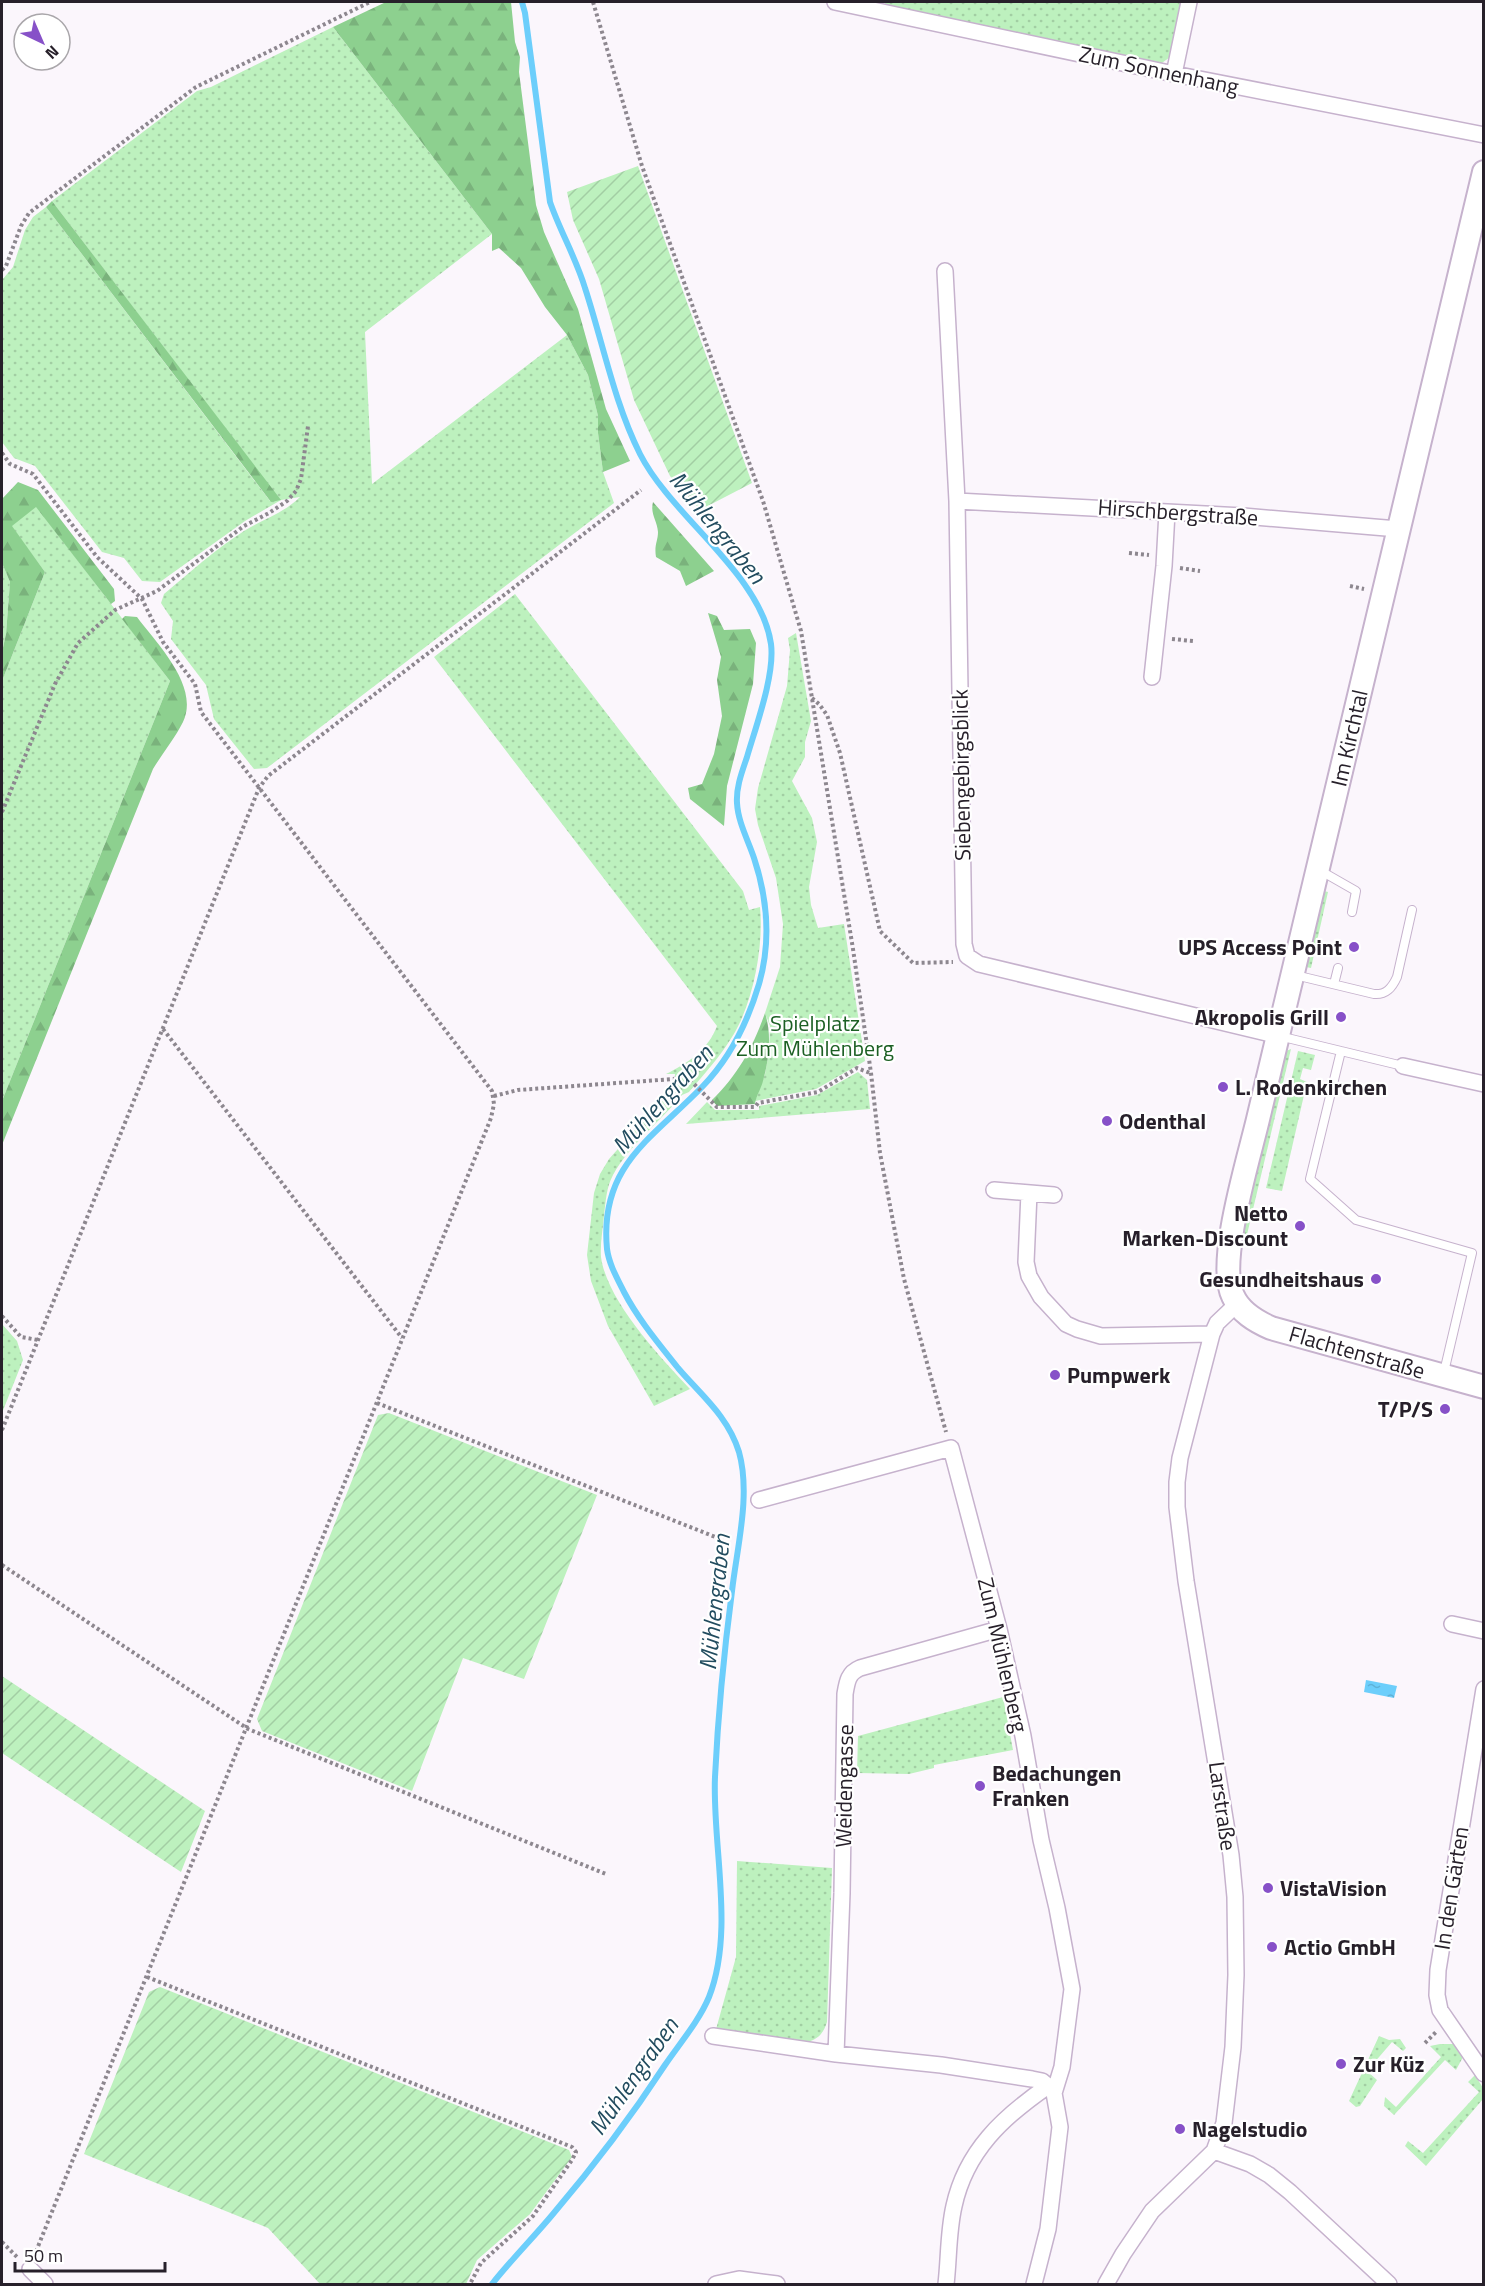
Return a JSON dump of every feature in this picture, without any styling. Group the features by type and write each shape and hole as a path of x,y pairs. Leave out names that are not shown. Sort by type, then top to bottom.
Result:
{"street":[{"name":"Zum Sonnenhang","path":"835,2 1174,74 1484,135"},
{"path":"1174,74 1189,2"},
{"name":"Im Kirchtal","path":"1238,1304 1232,1296 1228,1282 1233,1226 1484,172"},
{"name":"Siebengebirgsblick","path":"945,271 957,501 964,932 967,956 979,964 1279,1036"},
{"name":"Hirschbergstraße","path":"957,501 1243,516 1398,529"},
{"path":"1152,677 1167,512"},
{"path":"1403,1066 1484,1084"},
{"path":"994,1190 1054,1195"},
{"path":"1029,1193 1026,1262 1029,1276 1041,1297 1066,1324 1101,1336 1212,1334"},
{"name":"Larstraße","path":"1106,2284 1152,2211 1214,2151 1224,2122 1236,2013 1235,1897 1227,1832 1186,1581 1177,1507 1177,1482 1180,1458 1212,1334 1217,1323 1238,1304"},
{"name":"Flachtenstraße","path":"1238,1304 1255,1321 1271,1328 1484,1387"},
{"path":"759,1500 951,1448"},
{"name":"Zum Mühlenberg","path":"951,1448 999,1629 1023,1737 1072,1989 1062,2067 1051,2089 1060,2127 1048,2229 1034,2284"},
{"path":"1452,1624 1484,1631"},
{"name":"Weidengasse","path":"836,2054 842,1893 845,1694 848,1679 853,1671 860,1668 999,1629"},
{"name":"In den Gärten","path":"1484,1689 1438,1970 1437,1995 1440,2010 1484,2074"},
{"path":"713,2036 1032,2079 1042,2081 1051,2089 1003,2119 993,2129 969,2164 954,2205 946,2284"},
{"path":"1214,2151 1250,2164 1269,2175 1389,2284"},
{"path":"30,2269 45,2284"},
{"path":"716,2284 739,2279 777,2284"}],"lane":[{"path":"1318,869 1356,891 1352,912"},
{"path":"1293,975 1374,994 1388,991 1397,977 1412,910"},
{"path":"1334,984 1338,968"},
{"path":"1279,1036 1403,1066"},
{"path":"1341,1051 1310,1179 1356,1220 1472,1253 1443,1377"}],"path":[{"path":"2,270 6,266 21,226 29,213 196,87 370,2"},
{"path":"593,2 642,166 763,501 801,631 844,891 871,1073 880,1153 904,1280 951,1448"},
{"path":"2,812 54,684 78,643 115,610 157,591 244,525 287,501 296,491 301,479 308,426"},
{"path":"2,453 10,464 33,474 97,557 142,599 163,642 195,684 201,712 391,962 476,1069 494,1096 492,1119 30,2269 2,2242"},
{"path":"2,1430 259,788 268,776 640,490"},
{"path":"811,698 827,715 840,753 880,932 913,963 956,962"},
{"path":"163,1029 402,1339"},
{"path":"494,1096 518,1090 688,1078 717,1107 755,1107 758,1103 818,1092 857,1068 871,1073"},
{"path":"2,1316 21,1337 38,1340"},
{"path":"377,1403 723,1540"},
{"path":"2,1565 248,1729 606,1874"},
{"path":"147,1977 572,2147 576,2152 533,2216 481,2263 470,2284"}],"green space":[{"path":"386,2 511,2 515,42 520,57 519,72 536,205 544,232 578,309 606,409 630,461 603,472 598,416 588,375 567,335 545,307 521,268 499,248 492,251 492,234 333,27"},
{"path":"884,2 1184,2 1173,55 1159,65 887,6"},
{"path":"333,27 492,234 365,332 372,484 567,335 588,375 598,416 603,472 614,503 267,768 254,769 214,719 206,685 171,639 173,621 161,603 164,594 213,553 300,497 281,500 245,521 160,582 142,581 124,558 102,552 35,466 14,458 2,442 2,280 13,267 25,230 33,217 46,207 270,501 280,500 52,201 197,91 211,87"},
{"path":"638,166 752,483 700,510 670,476 634,400 599,279 573,220 567,192"},
{"path":"52,201 281,500 271,502 46,207"},
{"path":"18,482 38,490 114,589 115,601 111,604 36,507 12,526 45,572 2,681 2,652 6,634 10,582 2,563 2,499"},
{"path":"653,502 714,571 686,586 680,571 656,557 658,532 652,510"},
{"path":"36,506 170,681 2,1101 2,681 45,572 11,526"},
{"path":"2,563 10,582 6,634 2,652"},
{"path":"515,594 743,891 749,910 760,907 760,939 755,974 739,1024 722,1052 689,1092 682,1095 628,1153 613,1175 608,1190 601,1246 605,1274 613,1292 636,1328 690,1389 654,1406 608,1326 591,1281 587,1255 594,1193 600,1174 609,1159 674,1086 675,1074 666,1074 703,1049 717,1026 434,657"},
{"path":"708,613 717,616 724,630 750,629 756,643 753,684 727,786 724,826 690,799 688,788 702,784 714,754 722,716 717,680 721,657"},
{"path":"125,616 137,617 174,666 186,694 187,708 180,728 153,769 2,1145 2,1101 170,681 122,619"},
{"name":"Spielplatz Zum Mühlenberg","path":"796,633 811,721 805,742 805,757 792,781 812,818 817,842 809,887 811,905 818,928 844,924 865,1061 816,1089 755,1101 765,1074 769,1052 770,1026 765,1013 780,967 783,924 776,878 755,809 758,788 787,686 790,650 788,638"},
{"path":"1324,891 1328,892 1311,968 1306,967"},
{"path":"765,1013 769,1038 768,1056 755,1104 717,1106 712,1100 730,1081 744,1060"},
{"path":"1291,1049 1243,1244 1241,1241 1286,1051"},
{"path":"1298,1051 1315,1055 1311,1070 1303,1068 1300,1079 1307,1082 1282,1191 1266,1188"},
{"path":"858,1072 867,1080 870,1109 686,1124 707,1102 715,1110 759,1110 759,1106 817,1095"},
{"path":"2,1324 17,1341 23,1360 2,1413"},
{"path":"389,1413 597,1495 524,1679 463,1658 412,1791 262,1731 257,1719 378,1415"},
{"path":"2,1676 205,1811 181,1872 2,1753"},
{"path":"1003,1697 1013,1750 934,1765 934,1768 909,1774 857,1773 858,1736"},
{"path":"737,1861 832,1868 827,2022 821,2034 812,2041 803,2043 715,2033 736,1957"},
{"path":"160,1987 569,2150 572,2157 530,2214 477,2260 466,2284 320,2284 268,2228 84,2154 149,1992"},
{"path":"1379,2036 1389,2040 1400,2039 1406,2048 1403,2051 1392,2042 1367,2071 1377,2080 1360,2106 1356,2107 1349,2101"},
{"path":"1454,2044 1463,2057 1456,2070 1445,2060 1394,2115 1384,2106 1385,2097 1396,2107 1441,2057 1430,2046"},
{"path":"1475,2075 1483,2088 1483,2099 1426,2166 1405,2146 1408,2141 1423,2153 1479,2092 1468,2082"}],"water":[{"path":"1366,1680 1397,1686 1394,1698 1364,1692"}],"waterway":[{"name":"Mühlengraben","path":"492,2284 568,2196 625,2123 700,2015 709,1997 717,1971 722,1916 715,1777 724,1660 742,1521 744,1486 742,1469 739,1452 728,1427 656,1341 624,1292 608,1255 607,1220 612,1195 621,1174 649,1138 703,1086 722,1063 744,1025 759,984 765,952 765,905 759,874 739,817 737,797 764,701 771,656 771,644 764,618 751,594 734,570 654,477 640,454 623,414 581,277 550,202 522,2"}],"place":[{"name":"UPS Access Point","path":"1354,947"},
{"name":"Akropolis Grill","path":"1341,1017"},
{"name":"L. Rodenkirchen","path":"1223,1087"},
{"name":"Odenthal","path":"1107,1121"},
{"name":"Netto Marken-Discount","path":"1300,1226"},
{"name":"Gesundheitshaus","path":"1376,1279"},
{"name":"Pumpwerk","path":"1055,1375"},
{"name":"T/P/S","path":"1445,1409"},
{"name":"Bedachungen Franken","path":"980,1786"},
{"name":"VistaVision","path":"1268,1888"},
{"name":"Actio GmbH","path":"1272,1947"},
{"name":"Zur Küz","path":"1341,2064"},
{"name":"Nagelstudio","path":"1180,2129"}]}
